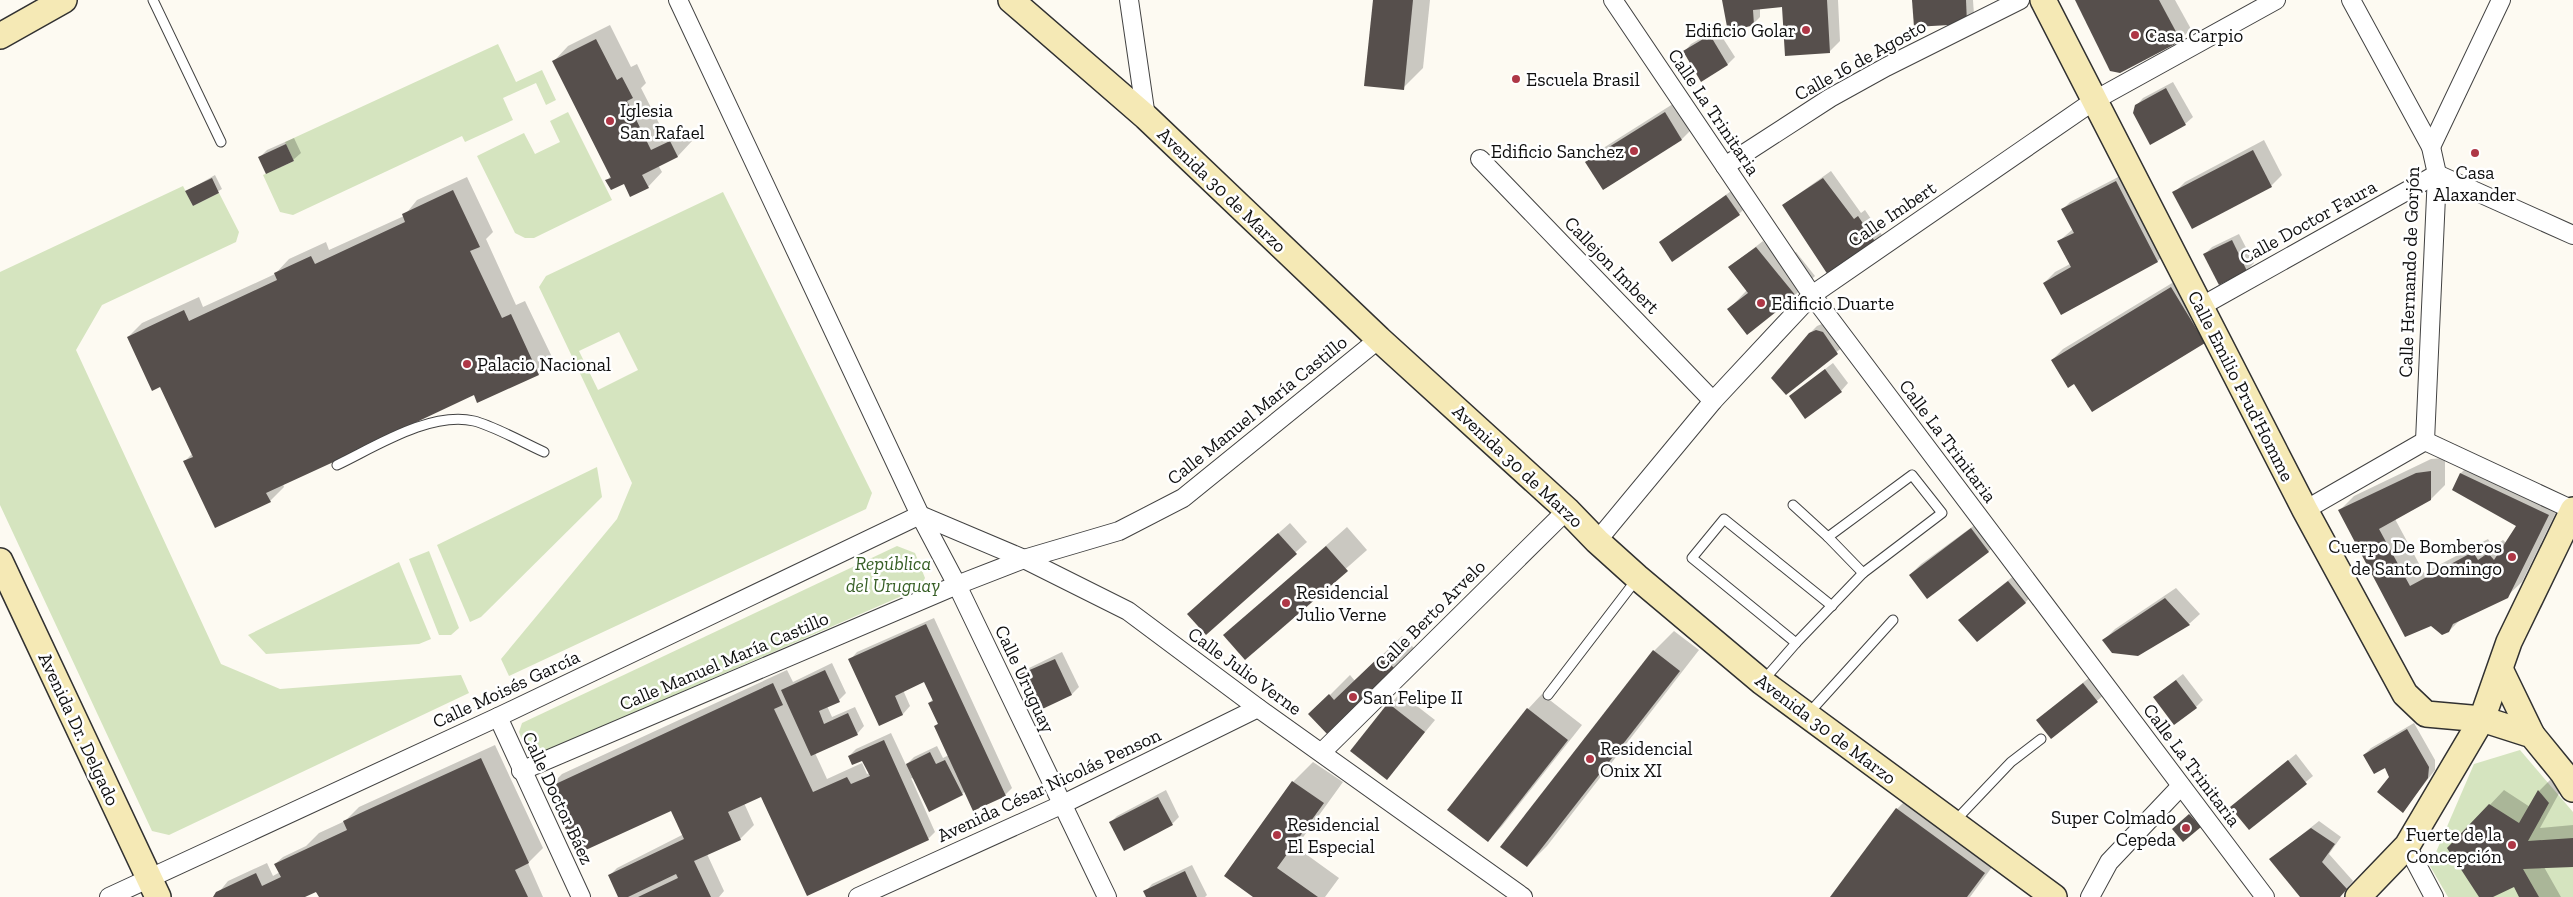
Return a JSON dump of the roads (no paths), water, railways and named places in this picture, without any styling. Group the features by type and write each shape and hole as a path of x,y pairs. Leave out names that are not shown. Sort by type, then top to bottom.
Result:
{"main road":[{"path":"0,36 64,0"},
{"name":"Avenida 30 de Marzo","path":"1011,0 1146,117 1379,339 1638,577 1762,682 1952,824 2054,897"},
{"name":"Calle Emilio Prud'Homme","path":"2043,0 2305,510 2405,694 2426,714 2482,719 2532,735"},
{"path":"2358,897 2407,846 2482,719 2501,671 2509,642 2573,510"},
{"name":"Avenida Dr. Delgado","path":"3,576 153,888"},
{"path":"2501,671 2532,735 2563,773 2573,789"}],"street":[{"name":"Calle Uruguay","path":"678,0 920,515 957,585 1107,897"},
{"path":"1129,0 1146,117"},
{"name":"Calle La Trinitaria","path":"1613,0 1812,295 2265,897"},
{"name":"Calle 16 de Agosto","path":"1725,166 1830,98 1886,67 2020,0"},
{"name":"Calle Imbert","path":"1597,541 1713,401 1812,295 2095,100 2276,0"},
{"path":"2351,0 2431,147"},
{"name":"Calle Hernando de Gorjón","path":"2425,441 2438,174 2431,147 2501,0"},
{"name":"Callejon Imbert","path":"1480,159 1713,401"},
{"path":"2438,174 2573,234"},
{"name":"Calle Doctor Faura","path":"2200,307 2438,174"},
{"name":"Calle Manuel María Castillo","path":"521,771 957,585 1024,559 1119,531 1183,498 1379,339"},
{"path":"2305,510 2425,441 2573,510"},
{"name":"Calle Berto Arvelo","path":"1322,752 1567,510"},
{"name":"Calle Julio Verne","path":"920,515 1024,559 1128,612 1258,708 1523,897"},
{"name":"Calle Moisés García","path":"109,897 153,888 498,717 920,515"},
{"name":"Avenida César Nicolás Penson","path":"858,897 1062,805 1258,708"},
{"name":"Calle Doctor Báez","path":"498,717 521,771 581,897"},
{"path":"2090,897 2109,862 2180,786"},
{"path":"2407,846 2434,897"}],"lane":[{"path":"154,0 221,142"},
{"path":"336,465 414,429 437,422 456,420 474,421 544,452"},
{"path":"1762,682 1796,643 1863,573 1942,513 1912,475 1828,537"},
{"path":"1793,505 1863,573"},
{"path":"1796,643 1692,558 1724,519 1832,606"},
{"path":"1548,695 1638,577"},
{"path":"1807,715 1893,620"},
{"path":"1952,824 2011,762 2041,739"}],"place":[{"name":"Edificio Golar","path":"1806,30"},
{"name":"Casa Carpio","path":"2135,35"},
{"name":"Escuela Brasil","path":"1516,79"},
{"name":"Iglesia San Rafael","path":"610,121"},
{"name":"Edificio Sanchez","path":"1634,151"},
{"name":"Casa Alaxander","path":"2475,153"},
{"name":"Edificio Duarte","path":"1761,303"},
{"name":"Palacio Nacional","path":"467,364"},
{"name":"Cuerpo De Bomberos de Santo Domingo","path":"2512,557"},
{"name":"Residencial Julio Verne","path":"1286,603"},
{"name":"San Felipe II","path":"1353,697"},
{"name":"Residencial Onix XI","path":"1590,759"},
{"name":"Super Colmado Cepeda","path":"2186,828"},
{"name":"Residencial El Especial","path":"1277,835"},
{"name":"Fuerte de la Concepción","path":"2512,845"}],"park label":[{"name":"República del Uruguay","path":"893,574"}]}
